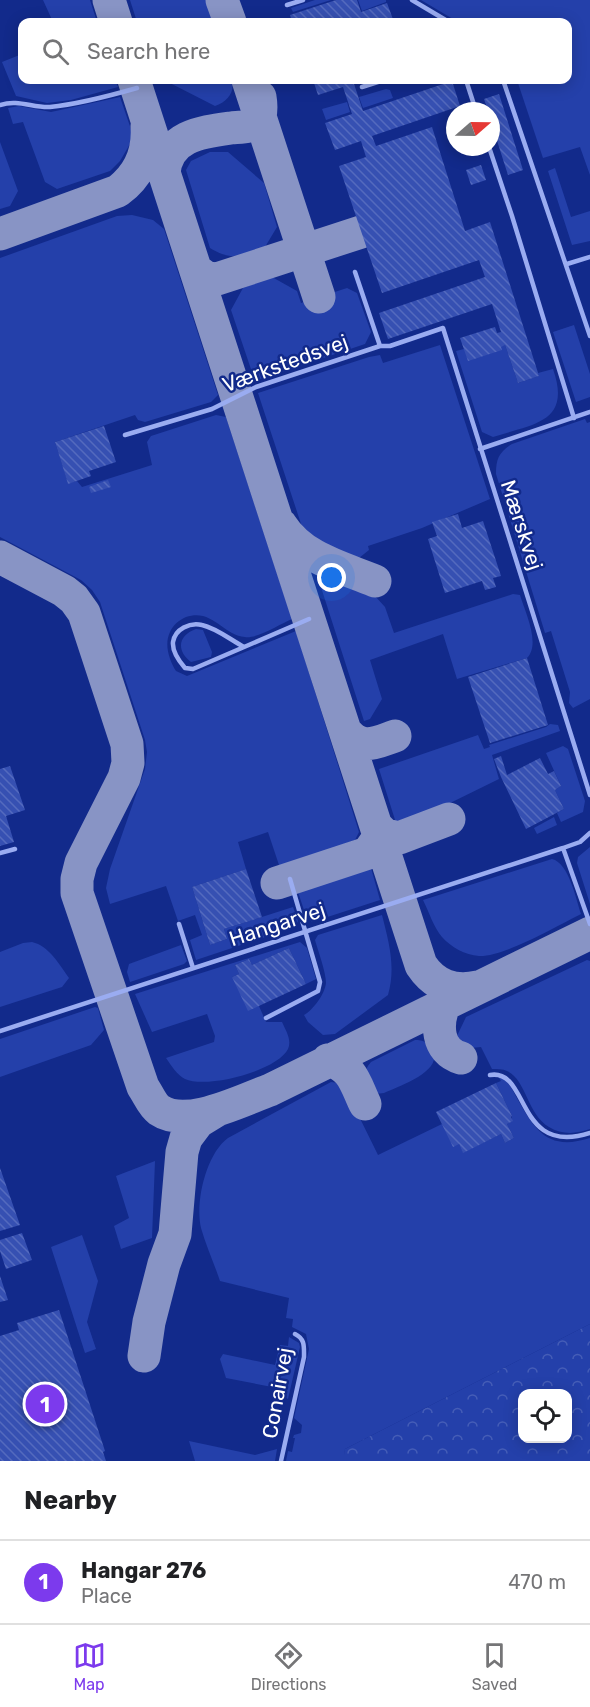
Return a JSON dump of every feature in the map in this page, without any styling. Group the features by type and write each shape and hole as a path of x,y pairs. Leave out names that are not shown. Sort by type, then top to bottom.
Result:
{"lane":[{"path":"287,6 303,0"},
{"path":"412,0 442,18"},
{"path":"362,87 371,84"},
{"path":"467,84 473,102"},
{"path":"504,84 590,336"},
{"path":"0,105 9,102 47,107 80,103 137,88"},
{"path":"492,156 574,418"},
{"path":"567,264 590,257"},
{"name":"Værkstedsvej","path":"125,435 212,409 256,387 380,346 355,272"},
{"name":"Mærskvej","path":"380,346 390,346 443,328 590,795"},
{"path":"480,449 590,412"},
{"path":"244,647 205,625 195,623 183,627 176,634 173,644 177,658 185,668 193,669 309,619"},
{"path":"590,833 580,843 563,848 590,924"},
{"name":"Hangarvej","path":"0,1031 563,848"},
{"path":"0,853 15,849"},
{"path":"266,1018 318,991 320,982 290,879"},
{"path":"179,924 193,968"},
{"path":"490,1075 500,1074 510,1079 537,1126 548,1134 571,1138 590,1133"},
{"name":"Conairvej","path":"281,1461 304,1357 304,1342 295,1334"}],"green space":[{"path":"43,0 90,0 96,18 51,18"},
{"path":"130,0 207,0 213,18 136,18"},
{"path":"315,0 331,0 293,12 291,8"},
{"path":"358,0 386,0 386,2 362,11"},
{"path":"421,0 590,0 590,175 580,147 543,158 518,84 572,84 572,18 451,18"},
{"path":"18,56 18,84 117,84 118,87 71,100 47,103 16,96 2,62"},
{"path":"172,84 233,84 231,93 223,102 215,106"},
{"path":"386,89 390,90 393,98 363,108 359,97"},
{"path":"120,97 133,135 120,161 110,171 57,189 45,182 23,122 13,124 8,108 19,106 51,112"},
{"path":"347,102 350,112 326,120 322,109"},
{"path":"0,142 18,191 10,206 0,209"},
{"path":"210,152 228,152 264,183 277,227 265,247 237,256 225,255 210,248 186,170 191,161"},
{"path":"555,168 571,217 590,211 590,241 572,245 548,171"},
{"path":"132,215 153,220 164,229 218,395 211,402 145,422 138,420 135,415 55,442 68,483 77,481 82,487 152,465 147,442 151,436 216,415 226,417 292,619 262,634 245,637 230,632 203,616 186,617 176,623 170,632 167,642 169,657 176,671 187,676 296,631 359,832 355,840 280,868 268,832 238,842 246,869 192,887 210,945 227,939 224,929 293,907 298,921 295,927 196,960 190,940 202,935 195,915 178,921 166,886 110,904 106,888 110,869 145,769 147,752 100,602 81,580 0,537 0,258 117,216"},
{"path":"272,277 297,291 301,303 347,288 357,293 371,332 365,344 255,381 231,310 243,288"},
{"path":"574,325 590,374 590,397 576,402 553,332"},
{"path":"440,345 490,499 422,528 368,546 369,550 359,558 313,540 303,530 258,393 369,357 380,355 383,363"},
{"path":"505,345 518,383 539,376 538,373 553,369 558,387 557,401 553,411 535,424 493,437 482,432 456,351"},
{"path":"585,419 587,423 590,422 590,699 573,708 569,703 570,692 551,631 545,633 496,469 501,453 512,444"},
{"path":"326,575 375,596 385,607 394,633 513,594 520,595 531,628 533,645 531,652 527,658 457,679 443,634 370,660 382,699 370,719 364,721 319,581"},
{"path":"196,629 203,630 212,652 211,657 191,662 183,653 181,644 186,635"},
{"path":"550,724 558,725 560,731 492,755 499,779 444,806 396,823 379,769 478,735 484,749 490,747 489,745"},
{"path":"563,746 568,749 585,801 583,812 561,822 557,813 564,809 555,790 561,786 546,753"},
{"path":"554,817 557,825 537,834 534,828"},
{"path":"590,847 590,904 577,863 578,857"},
{"path":"552,859 563,867 567,874 581,914 502,952 479,956 454,947 439,933 423,900"},
{"path":"371,868 380,900 312,922 306,916 298,892"},
{"path":"382,915 391,965 388,995 335,1034 323,1035 308,1022 304,1015 318,1001 326,983 315,940 318,935"},
{"path":"32,942 49,951 69,978 62,987 0,1007 0,952"},
{"path":"300,942 307,948 316,979 306,984 289,948 252,965 249,959 235,965 239,974 232,977 259,1006 266,1022 282,1022 289,1042 288,1049 281,1057 256,1071 224,1080 195,1081 179,1075 166,1058 214,1042 215,1036 207,1014 152,1032 135,994"},
{"path":"181,945 187,961 184,964 130,982 127,972 129,964"},
{"path":"587,960 590,961 590,1129 574,1133 564,1132 554,1130 542,1121 518,1081 505,1070 492,1069 481,1047 463,1046 456,1038 466,1017"},
{"path":"95,1007 98,1008 104,1030 91,1045 0,1077 0,1039"},
{"path":"415,1040 425,1042 432,1049 434,1057 432,1064 426,1071 409,1082 384,1093 372,1092 365,1078 365,1072 371,1062"},
{"path":"501,1077 511,1087 531,1121 545,1136 564,1142 590,1138 590,1324 345,1449 344,1461 286,1461 288,1451 292,1452 294,1435 301,1433 302,1425 294,1418 309,1349 306,1334 292,1327 293,1319 286,1318 289,1298 220,1281 203,1235 200,1217 201,1192 214,1155 228,1138 331,1082 344,1086 378,1155 442,1124 463,1152 501,1134 505,1143 514,1138 507,1124 512,1121 512,1116 496,1083 501,1081 499,1078"},
{"path":"155,1161 152,1238 121,1249 114,1226 129,1218 116,1176"},
{"path":"82,1235 98,1281 87,1322 96,1349 85,1353 51,1247"},
{"path":"590,1324 590,1461 343,1461 345,1449"},
{"path":"289,1337 299,1343 300,1347 288,1399 272,1387 226,1378 220,1359 223,1354 275,1365 280,1345 288,1346"},
{"path":"189,1441 255,1455 277,1449 275,1461 195,1461"}],"building":[{"path":"336,0 357,0 361,12 387,3 393,18 291,18 290,15"},
{"path":"314,84 354,84 363,111 443,84 453,84 459,102 446,102 446,111 372,136 376,146 432,127 465,231 490,222 539,376 518,383 505,345 501,347 502,350 468,361 460,338 495,327 497,333 501,332 492,304 388,339 379,313 485,277 479,260 382,293 339,166 366,157 361,141 335,150 325,123 352,114 343,87 318,95"},
{"path":"499,94 523,170 508,175 500,150 500,102 485,102 484,99"},
{"path":"481,165 486,180 471,185 466,170"},
{"path":"104,426 116,462 89,471 91,476 68,484 55,442"},
{"path":"108,480 111,487 91,493 89,487"},
{"path":"458,514 462,528 483,521 501,576 493,578 496,587 485,590 482,581 445,593 428,539 437,536 432,522"},
{"path":"527,658 548,725 490,743 468,677"},
{"path":"501,756 507,775 540,758 548,774 554,771 561,786 555,790 564,809 526,829 494,759"},
{"path":"10,766 25,810 6,816 14,842 0,846 0,769"},
{"path":"246,869 262,917 224,929 227,939 210,945 192,887"},
{"path":"289,948 306,984 248,1011 232,977 239,974 235,965 249,959 252,965"},
{"path":"496,1083 512,1116 513,1121 507,1124 514,1138 505,1143 501,1134 463,1153 459,1144 453,1147 436,1112"},
{"path":"0,1168 20,1225 0,1231"},
{"path":"22,1233 32,1260 6,1269 0,1251 0,1240"},
{"path":"0,1276 8,1300 0,1302"},
{"path":"59,1310 105,1451 103,1452 106,1461 0,1461 0,1336 19,1330 17,1323"}],"taxiway":[{"path":"109,0 115,18"},
{"path":"222,0 229,18"},
{"path":"135,84 421,965 432,978 446,986 461,989 478,987"},
{"path":"249,84 319,297"},
{"path":"164,173 172,151 187,138 256,123 261,112 260,97"},
{"path":"0,234 118,191 132,178 141,163 146,145 147,126"},
{"path":"196,270 207,278 217,279 361,232"},
{"path":"281,525 300,546 311,554 375,581"},
{"path":"0,557 64,591 74,599 84,613 127,744 128,763 124,778 81,863 77,879 77,893 143,1087 159,1110 171,1115 199,1115 230,1106 270,1090 590,933"},
{"path":"346,732 358,742 369,744 395,736"},
{"path":"377,827 385,835 399,838 449,819"},
{"path":"277,883 368,853 377,840 378,831"},
{"path":"445,1003 440,1019 440,1035 447,1049 461,1058"},
{"path":"328,1060 348,1071 365,1104"},
{"path":"144,1356 149,1322 164,1264 175,1234 182,1152 186,1138 198,1122 216,1111"}],"place":[{"name":"Hangar 276","path":"45,1404"}]}
